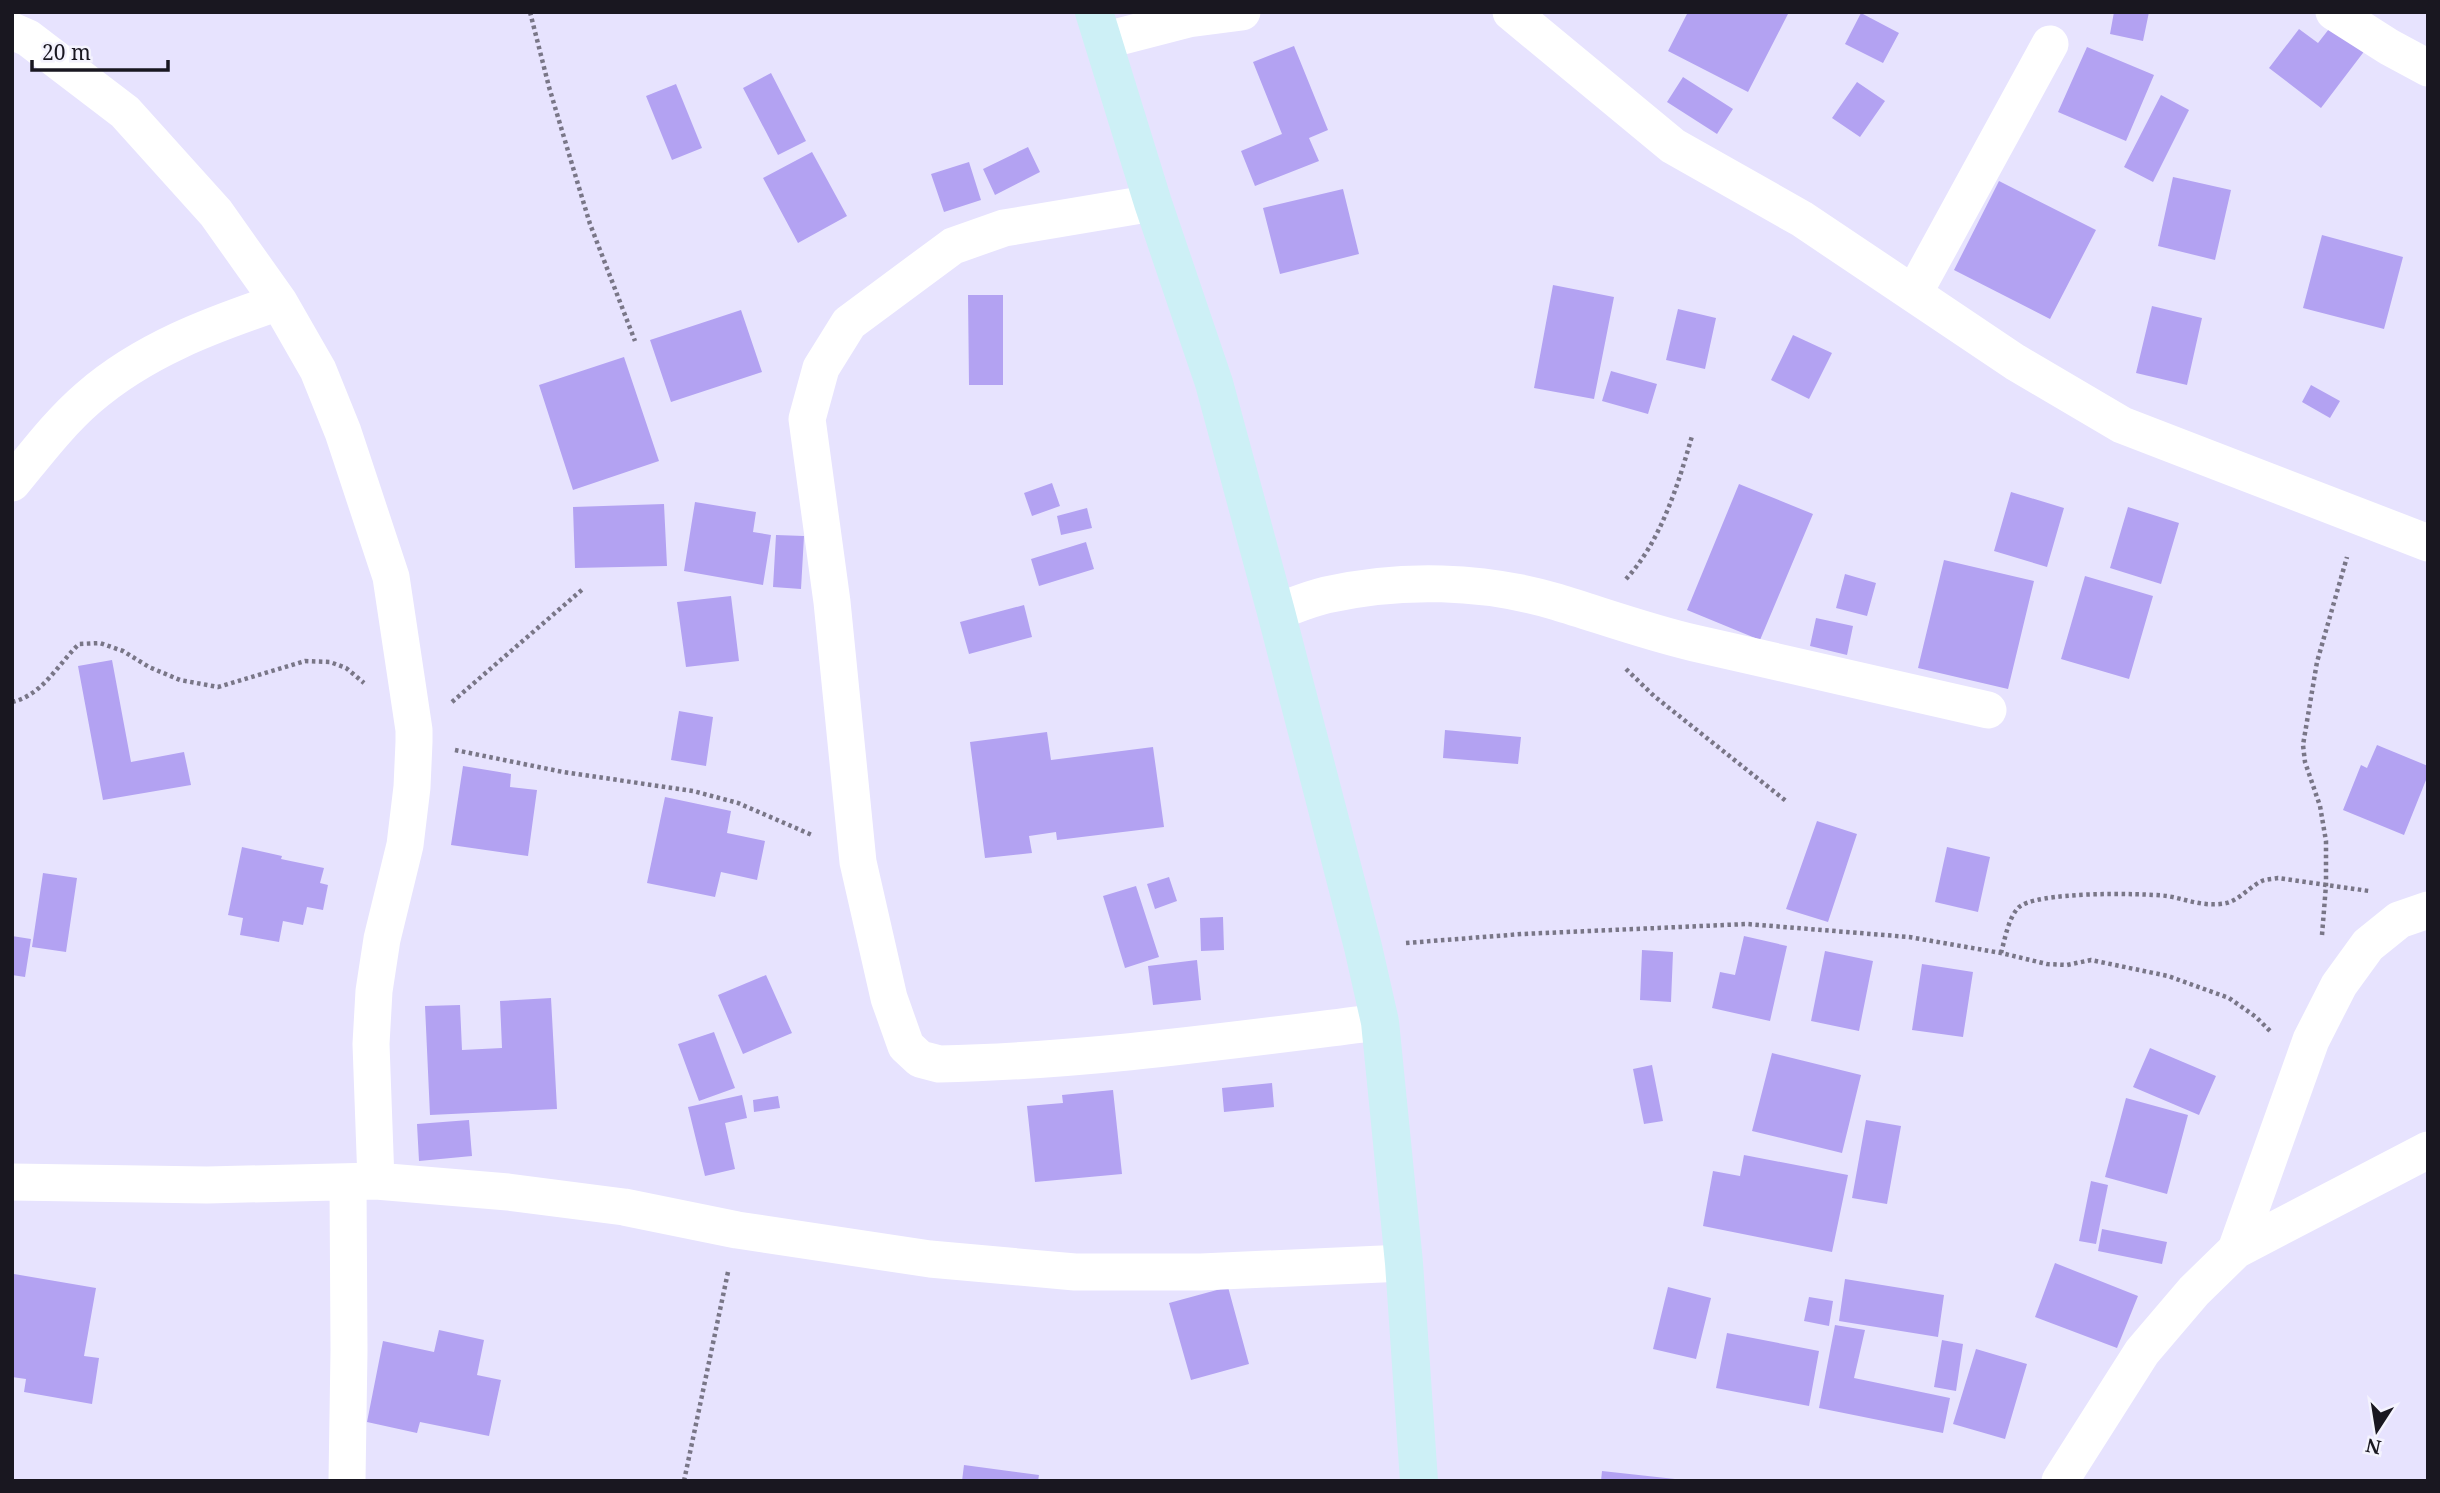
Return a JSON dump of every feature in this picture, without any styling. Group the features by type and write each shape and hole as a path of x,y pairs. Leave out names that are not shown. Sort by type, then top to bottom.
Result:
{"street":[{"path":"1242,12 1098,26 1214,383 1276,612 1380,1022 1404,1263 1419,1481"},
{"path":"1510,12 1674,146 1802,219 2015,362 2122,425 2428,543"},
{"path":"2334,12 2428,68"},
{"path":"12,31 28,38 125,112 216,214 279,302 318,370 370,510 391,578 414,736 412,788 405,845 382,939 374,991 349,1350 346,1481"},
{"path":"1914,293 2050,44"},
{"path":"1153,202 1003,228 953,246 849,323 821,368 807,419 831,602 858,862 889,998 906,1046 920,1059 939,1064 1221,1042 1380,1022"},
{"path":"12,483 61,425 88,398 125,370 162,347 223,321 279,302"},
{"path":"1276,612 1324,596 1370,587 1438,584 1490,589 1556,602 1692,642 1988,710"},
{"path":"2236,1250 2302,1063 2339,985 2368,945 2399,920 2428,911"},
{"path":"2060,1481 2142,1352 2194,1291 2236,1250 2428,1150"},
{"path":"12,1182 207,1185 362,1182 508,1192 624,1207 737,1230 930,1259 1074,1272 1201,1272 1404,1263"}],"path":[{"path":"530,12 590,224 635,341"},
{"path":"1616,583 1627,578 1646,554 1681,475 1692,436"},
{"path":"2322,937 2326,841 2320,806 2305,762 2303,745 2318,662 2335,594 2359,518"},
{"path":"414,736 584,588"},
{"path":"1593,615 1607,645 1634,677 1662,703 1786,801"},
{"path":"12,702 22,700 41,687 79,644 100,643 123,651 149,667 180,680 218,687 305,661 330,662 357,675 395,719 414,736 563,772 693,791 738,803 803,830 858,862"},
{"path":"2001,953 2011,919 2019,906 2036,899 2061,895 2138,894 2203,905 2237,900 2263,880 2278,878 2326,885"},
{"path":"1363,947 1497,935 1747,924 1909,937 2027,960 2067,965 2091,960 2114,963 2205,988 2229,998 2256,1017 2302,1063"},
{"path":"684,1481 737,1230"}],"building":[{"path":"1688,12 1789,12 1748,92 1668,51"},
{"path":"2114,12 2149,12 2143,41 2110,34"},
{"path":"1861,13 1899,33 1883,63 1845,44"},
{"path":"2336,20 2369,45 2321,108 2269,68 2299,29 2318,43"},
{"path":"1294,46 1328,130 1309,138 1319,161 1255,186 1241,151 1282,134 1253,62"},
{"path":"2087,47 2154,75 2126,141 2058,112"},
{"path":"771,73 806,141 778,155 743,88"},
{"path":"1683,77 1733,109 1717,134 1667,102"},
{"path":"1857,82 1885,101 1860,137 1832,118"},
{"path":"676,84 702,148 672,160 646,96"},
{"path":"2161,95 2189,110 2153,182 2124,167"},
{"path":"1028,147 1040,172 995,195 983,169"},
{"path":"812,152 847,216 798,243 763,178"},
{"path":"969,162 981,200 944,212 931,174"},
{"path":"2173,177 2231,190 2215,260 2158,246"},
{"path":"1999,181 2096,230 2050,319 1954,270"},
{"path":"1343,189 1359,254 1280,274 1263,208"},
{"path":"2322,235 2403,257 2384,329 2303,308"},
{"path":"1553,285 1614,297 1594,399 1534,388"},
{"path":"968,295 1003,295 1003,385 969,385"},
{"path":"2152,306 2202,318 2187,385 2136,373"},
{"path":"1678,309 1716,318 1705,369 1666,360"},
{"path":"741,310 762,372 671,402 650,340"},
{"path":"1793,335 1832,353 1809,399 1771,380"},
{"path":"624,357 659,461 573,490 539,385"},
{"path":"1611,371 1657,384 1648,414 1602,401"},
{"path":"2311,385 2340,401 2330,418 2302,402"},
{"path":"1052,483 1060,506 1032,516 1024,493"},
{"path":"1739,484 1813,514 1760,640 1687,610"},
{"path":"2011,492 2064,508 2047,567 1994,551"},
{"path":"695,502 756,512 753,532 771,535 763,585 684,571"},
{"path":"664,504 667,566 575,568 573,507"},
{"path":"2128,507 2179,523 2161,584 2110,568"},
{"path":"1087,508 1092,528 1061,535 1057,516"},
{"path":"776,535 804,536 801,589 773,587"},
{"path":"1086,542 1094,569 1039,586 1031,559"},
{"path":"1944,560 2034,581 2008,689 1918,668"},
{"path":"1845,574 1876,583 1867,616 1836,608"},
{"path":"2085,576 2153,596 2129,679 2061,659"},
{"path":"731,596 739,661 686,667 677,602"},
{"path":"1024,605 1032,637 969,654 960,622"},
{"path":"1816,618 1853,626 1847,655 1810,646"},
{"path":"112,660 131,762 184,752 191,785 103,800 78,666"},
{"path":"679,711 713,717 706,766 671,760"},
{"path":"1445,730 1521,737 1518,764 1443,758"},
{"path":"1047,732 1051,760 1153,747 1164,827 1057,840 1056,832 1029,836 1032,853 985,858 970,742"},
{"path":"2377,745 2428,766 2428,775 2404,835 2343,810 2361,765 2367,768"},
{"path":"463,766 511,774 510,787 537,790 528,856 451,845"},
{"path":"665,797 731,811 727,833 765,841 757,880 721,872 715,897 647,883"},
{"path":"1817,821 1857,834 1828,922 1786,909"},
{"path":"242,847 324,868 320,883 328,885 323,910 307,907 303,925 283,921 279,942 240,935 243,918 228,915"},
{"path":"1947,847 1990,857 1978,912 1935,902"},
{"path":"43,873 77,878 66,952 32,947"},
{"path":"1169,877 1177,901 1155,909 1147,884"},
{"path":"1136,886 1159,957 1125,968 1103,896"},
{"path":"1223,917 1224,950 1201,951 1200,918"},
{"path":"12,936 31,939 25,977 12,975"},
{"path":"1744,936 1787,946 1770,1021 1712,1008 1720,972 1735,975"},
{"path":"1642,950 1673,952 1671,1002 1640,1000"},
{"path":"1825,951 1873,961 1859,1031 1811,1021"},
{"path":"1197,960 1201,1000 1153,1005 1148,966"},
{"path":"1922,964 1973,972 1963,1037 1912,1030"},
{"path":"766,975 792,1033 743,1054 718,995"},
{"path":"551,998 557,1109 430,1115 425,1006 460,1005 462,1050 502,1048 500,1001"},
{"path":"714,1032 735,1088 699,1101 678,1044"},
{"path":"2150,1048 2216,1076 2199,1115 2133,1087"},
{"path":"1772,1053 1861,1075 1842,1153 1752,1131"},
{"path":"1652,1065 1663,1121 1644,1124 1633,1069"},
{"path":"1272,1083 1274,1107 1224,1112 1222,1088"},
{"path":"1113,1090 1122,1174 1035,1182 1027,1106 1063,1103 1062,1095"},
{"path":"742,1095 747,1118 725,1123 735,1169 705,1176 688,1107"},
{"path":"778,1096 780,1108 754,1112 753,1100"},
{"path":"2126,1098 2188,1115 2167,1194 2105,1177"},
{"path":"469,1120 472,1156 419,1161 417,1124"},
{"path":"1866,1120 1901,1126 1887,1204 1852,1198"},
{"path":"1744,1155 1848,1175 1832,1252 1703,1226 1713,1171 1740,1176"},
{"path":"2091,1181 2108,1185 2096,1244 2079,1241"},
{"path":"2102,1229 2167,1242 2162,1264 2098,1251"},
{"path":"2055,1263 2138,1296 2117,1348 2035,1317"},
{"path":"14,1274 96,1288 84,1356 99,1358 92,1404 24,1392 26,1379 12,1377"},
{"path":"1845,1279 1944,1295 1938,1337 1839,1321"},
{"path":"1228,1287 1249,1364 1191,1380 1169,1303"},
{"path":"1668,1287 1711,1298 1696,1359 1653,1349"},
{"path":"1809,1297 1833,1301 1829,1326 1804,1321"},
{"path":"1835,1325 1865,1330 1854,1378 1950,1398 1943,1433 1819,1408"},
{"path":"439,1330 484,1340 477,1375 501,1380 489,1436 420,1422 417,1433 367,1422 383,1341 434,1352"},
{"path":"1727,1333 1819,1351 1809,1406 1716,1388"},
{"path":"1942,1340 1963,1344 1956,1391 1934,1387"},
{"path":"1976,1349 2027,1364 2005,1439 1953,1424"},
{"path":"964,1465 1039,1475 1038,1481 962,1481"},
{"path":"1602,1471 1675,1479 1675,1481 1601,1481"}]}
